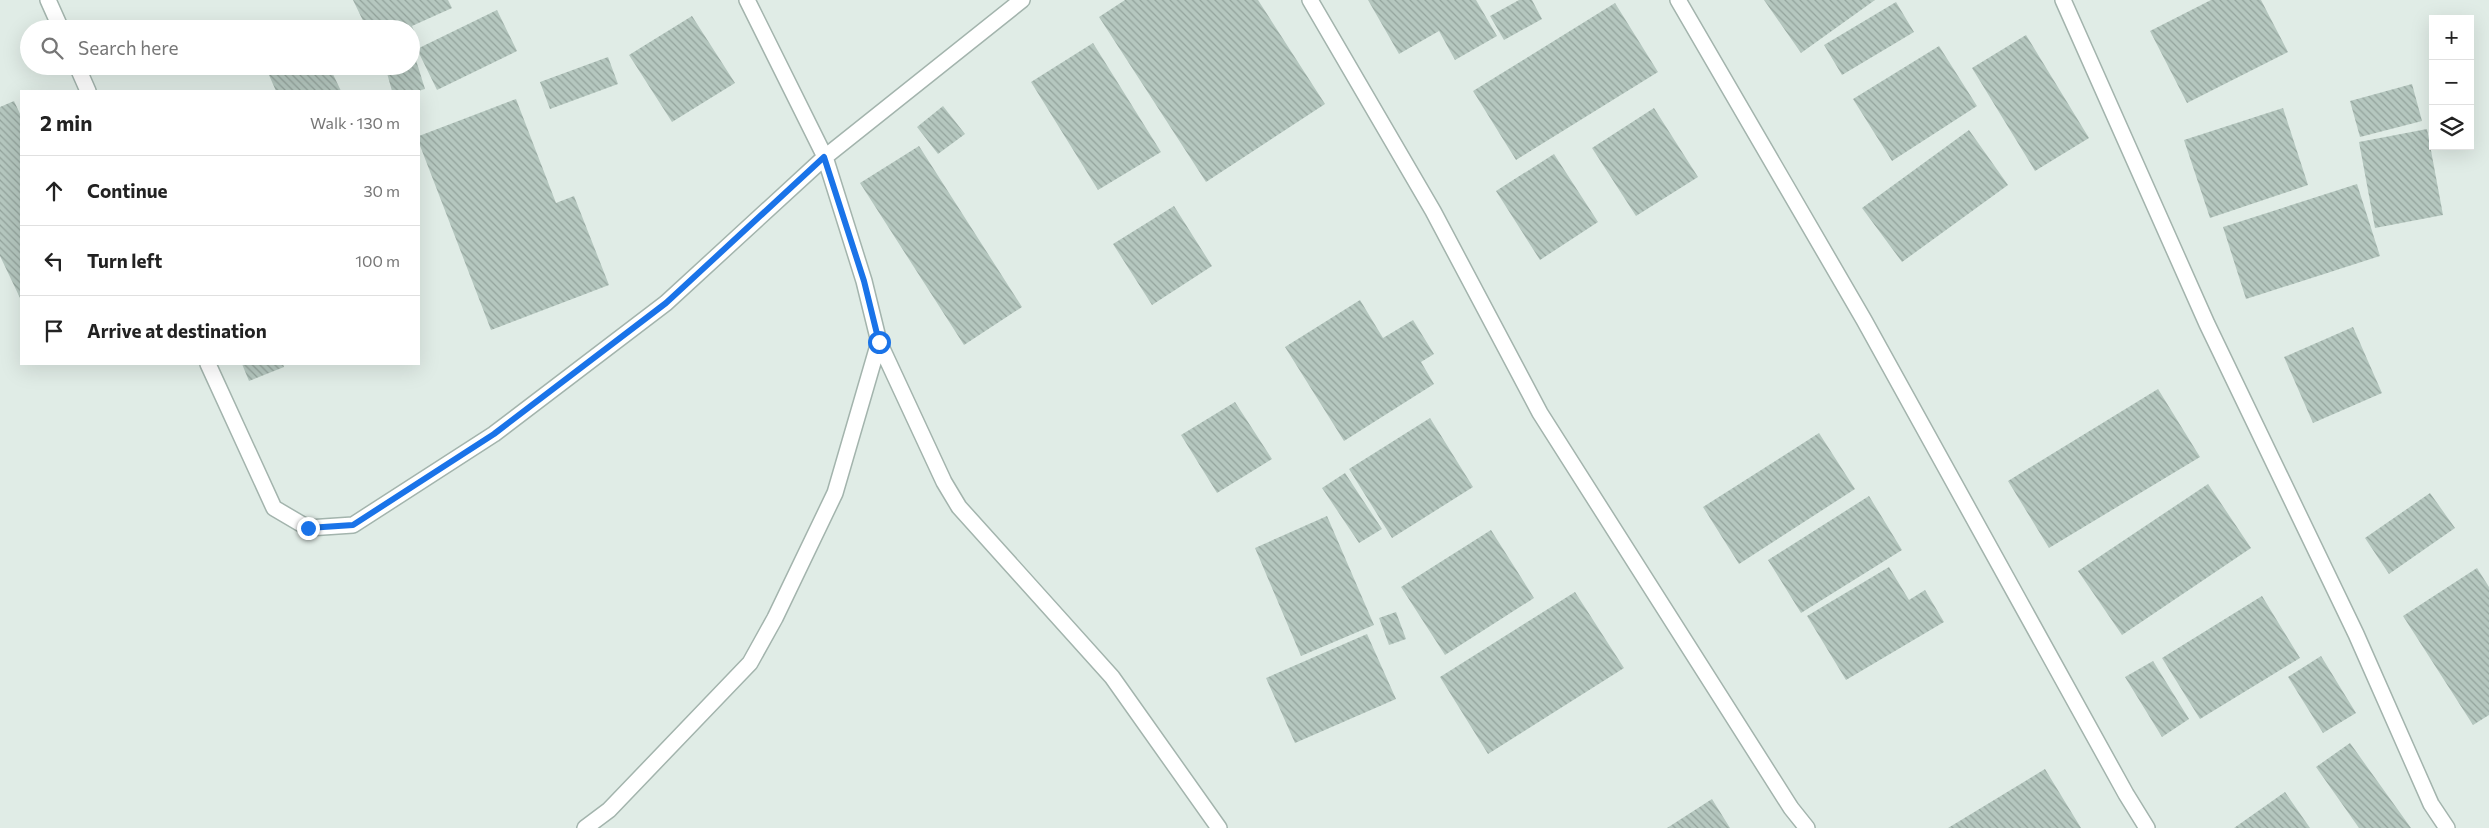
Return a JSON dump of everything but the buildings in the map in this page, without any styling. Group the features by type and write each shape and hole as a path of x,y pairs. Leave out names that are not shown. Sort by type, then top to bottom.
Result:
{"street":[{"path":"48,0 57,20"},
{"path":"748,0 824,157 864,281 879,342 944,482 959,508 1112,676 1219,828"},
{"path":"208,365 274,508 308,528 353,525 494,434 666,303 824,157 1022,0"},
{"path":"1310,0 1433,211 1540,413 1785,800 1807,828"},
{"path":"1678,0 1864,320 2126,794 2147,828"},
{"path":"2063,0 2207,324 2356,634 2431,804 2447,828"},
{"path":"81,75 88,90"},
{"path":"585,828 609,810 750,663 775,618 835,493 879,342"}],"route":[{"path":"308,528 353,525 494,434 666,303 824,157 864,281 879,342"}]}
